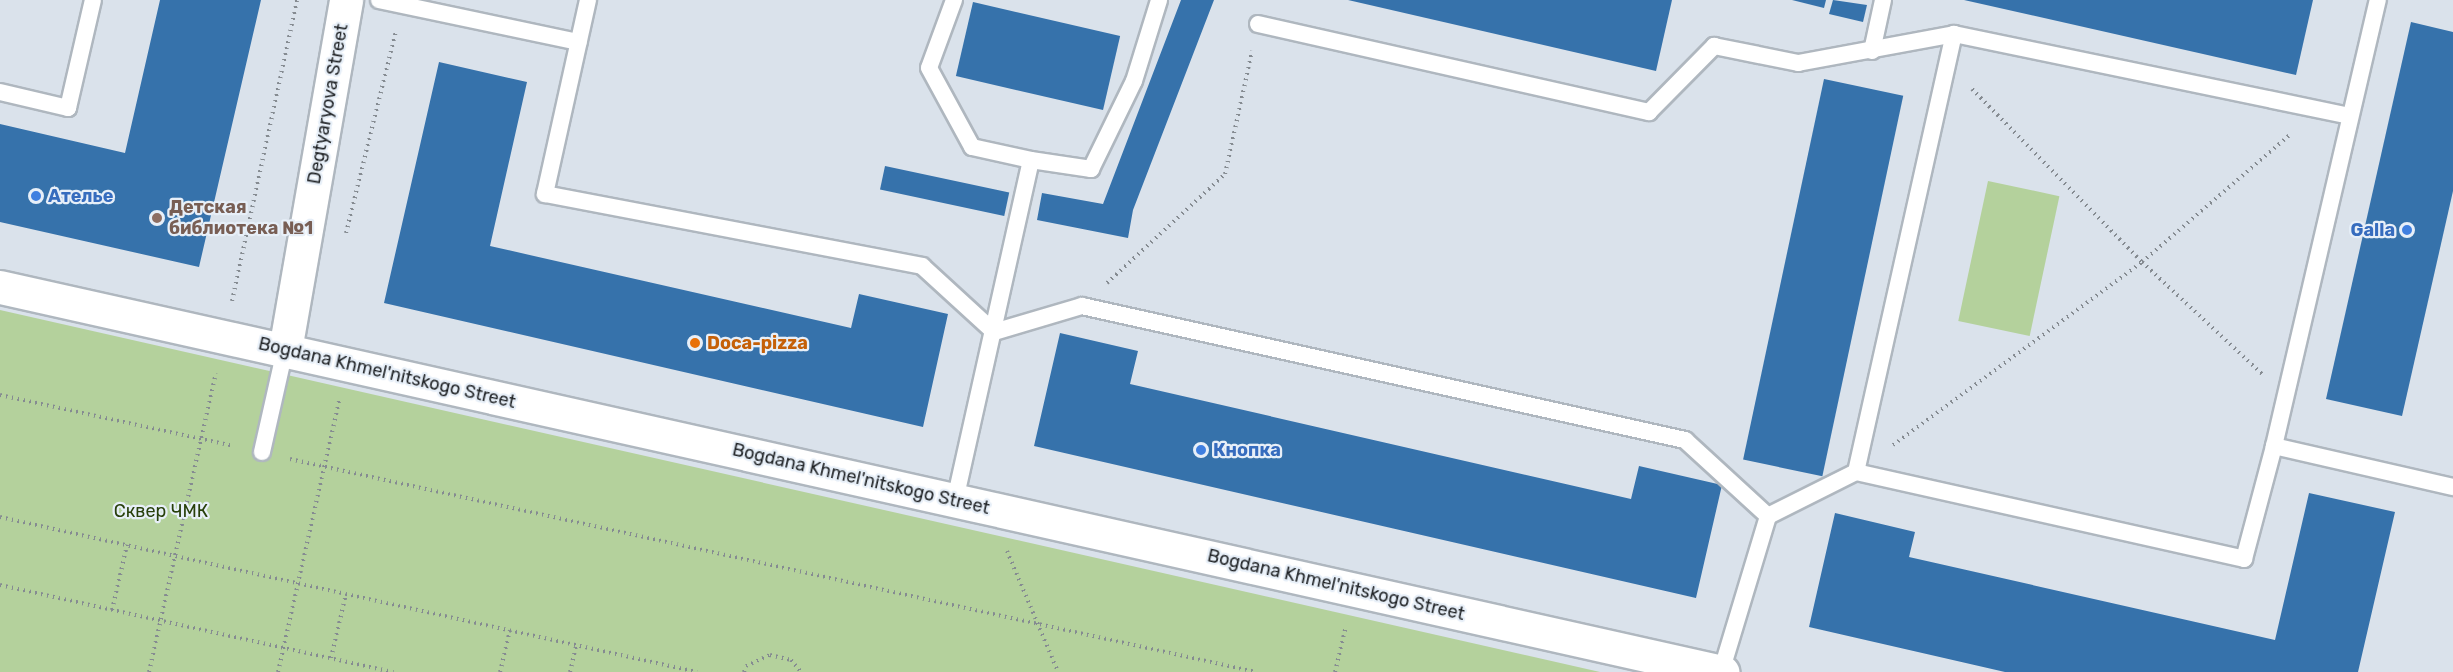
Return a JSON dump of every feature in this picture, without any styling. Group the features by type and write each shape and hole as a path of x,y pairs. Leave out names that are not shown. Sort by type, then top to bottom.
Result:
{"street":[{"name":"Degtyaryova Street","path":"285,351 346,0"},
{"name":"Bogdana Khmel'nitskogo Street","path":"0,286 1722,672"}],"lane":[{"path":"0,92 68,108 93,0"},
{"path":"379,0 579,42"},
{"path":"588,0 545,194 922,266 994,332"},
{"path":"954,0 929,68 972,147 1031,160 1091,169 1134,81 1159,0"},
{"path":"1872,51 1883,0"},
{"path":"1722,672 1768,516 1856,472 2244,559 2274,446 2349,116 2378,0"},
{"path":"1258,24 1649,112 1714,46 1798,63 1954,34 2349,116"},
{"path":"1856,472 1954,34"},
{"path":"955,500 1031,160"},
{"path":"994,332 1082,306 1685,440 1768,516"},
{"path":"262,452 285,351"},
{"path":"2274,446 2453,487"}],"path":[{"path":"1082,306 1225,174 1258,24"},
{"path":"1948,65 2142,262 2284,395"},
{"path":"1856,472 2142,262 2319,110"},
{"path":"0,395 1256,672"},
{"path":"0,517 696,672"},
{"path":"112,610 127,546"},
{"path":"1006,547 1058,672"},
{"path":"0,585 394,672"},
{"path":"331,658 346,594"},
{"path":"500,672 510,630"},
{"path":"570,672 576,645"},
{"path":"744,672 746,666 770,656 791,660 801,672"}],"green space":[{"path":"1988,181 2059,196 2030,336 1958,321"},
{"name":"Сквер ЧМК","path":"0,310 1600,672 0,672"}],"building":[{"path":"160,0 261,0 199,267 0,222 0,124 125,153"},
{"path":"1181,0 1214,0 1133,210 1128,238 1037,220 1042,193 1103,204"},
{"path":"1348,0 1672,0 1656,71"},
{"path":"1792,0 1826,0 1824,8"},
{"path":"1833,0 1867,5 1863,22 1829,14"},
{"path":"1964,0 2313,0 2296,75"},
{"path":"973,2 1120,36 1103,110 956,76"},
{"path":"2411,22 2453,32 2453,191 2402,416 2326,399"},
{"path":"439,62 527,82 490,246 851,328 859,294 948,314 923,427 384,303"},
{"path":"1824,79 1903,96 1822,476 1743,459"},
{"path":"885,166 1009,192 1004,216 880,189"},
{"path":"1060,333 1138,351 1130,384 1631,499 1639,466 1722,485 1696,598 1034,446"},
{"path":"2309,493 2395,512 2358,672 2005,672 1809,627 1835,513 1915,532 1909,557 2275,640"}],"place":[{"name":"Ателье","path":"36,196"},
{"name":"Детская библиотека №1","path":"157,218"},
{"name":"Galla","path":"2407,230"},
{"name":"Doca-pizza","path":"695,343"},
{"name":"Кнопка","path":"1201,450"}]}
